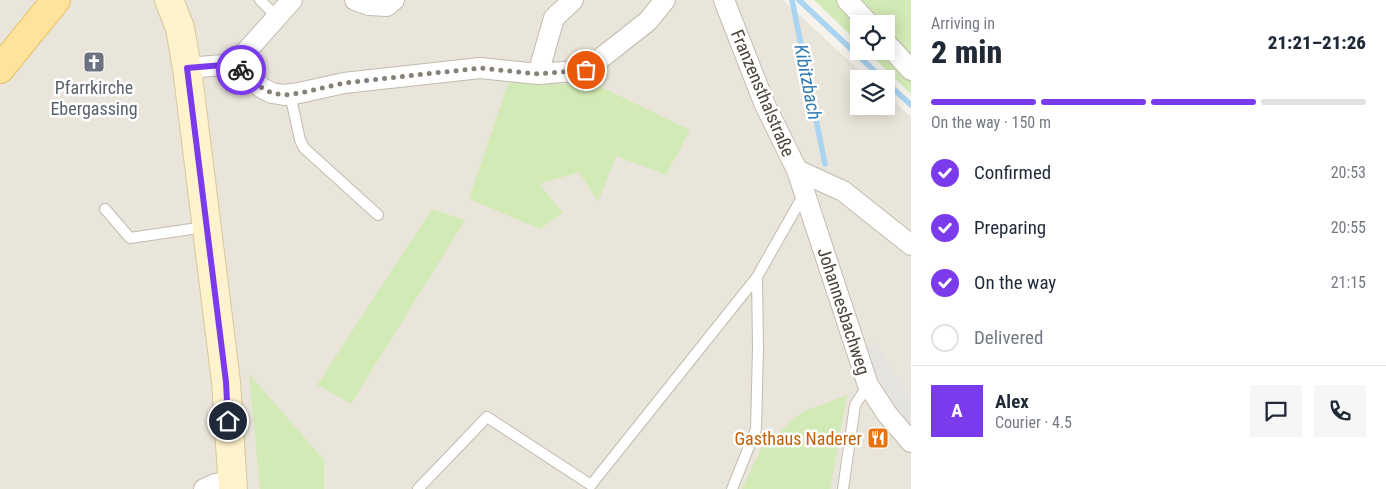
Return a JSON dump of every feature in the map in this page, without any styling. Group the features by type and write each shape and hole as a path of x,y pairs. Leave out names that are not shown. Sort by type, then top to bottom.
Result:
{"main road":[{"path":"0,70 56,0"},
{"path":"170,0 180,28 187,68 226,382 233,485"}],"street":[{"path":"187,68 235,64 292,0"},
{"path":"355,0 369,5 387,6 394,0"},
{"path":"538,74 554,18 573,0"},
{"path":"235,64 267,91 280,94 290,94 344,83 480,68 538,74 586,70 648,21 665,0"},
{"name":"Franzensthalstraße","path":"724,0 765,105 797,170 842,191 911,245"},
{"path":"848,0 861,15"},
{"path":"895,53 911,70"},
{"name":"Johannesbachweg","path":"797,170 868,385 887,414 911,442"},
{"path":"204,489 215,484 233,485"}],"lane":[{"path":"260,0 276,16"},
{"path":"290,94 300,140 304,148 378,215"},
{"path":"418,489 487,417 591,485 757,277 804,193"},
{"path":"105,209 130,238 207,227"},
{"path":"732,489 756,429 757,277"},
{"path":"843,489 855,406 868,385"}],"shaded area":[{"path":"0,0 783,0 859,70 850,70 850,115 895,115 895,102 911,117 911,489 0,489"},
{"path":"875,343 911,400 911,431 862,351"}],"green space":[{"path":"814,0 911,0 911,94 895,78 895,70 886,70 876,60 895,60 895,15 850,15 850,34"},
{"path":"508,83 597,85 690,130 666,175 616,156 598,202 579,172 539,184 563,213 540,229 469,199"},
{"path":"432,209 465,220 351,404 317,385"},
{"path":"249,374 324,460 324,489 260,489"},
{"path":"847,395 830,489 742,489 762,447 802,412"}],"waterway":[{"name":"Kibitzbach","path":"792,0 825,164"},
{"path":"799,0 873,70"},
{"path":"895,90 911,105"}],"way so far":[{"path":"241,70 267,91 284,95 344,83 480,68 538,74 586,70"}],"place":[{"name":"Pfarrkirche Ebergassing","path":"94,62"},
{"name":"Gasthaus Naderer","path":"878,438"}],"route":[{"path":"228,421 226,382 187,68 235,64 241,70"}]}
